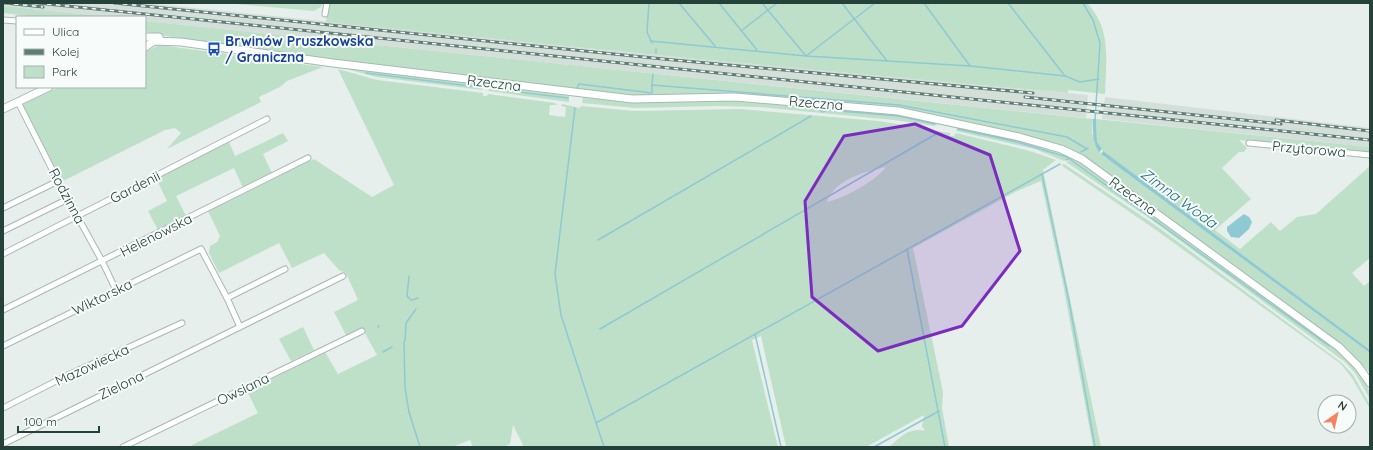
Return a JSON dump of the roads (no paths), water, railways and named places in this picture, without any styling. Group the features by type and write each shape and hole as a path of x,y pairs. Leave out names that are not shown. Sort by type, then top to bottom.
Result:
{"street":[{"path":"325,14 327,3"},
{"path":"3,20 16,21"},
{"name":"Rzeczna","path":"146,41 165,37 181,42 358,66 632,99 735,97 898,111 960,123 1050,145 1073,154 1088,163 1329,339 1351,358 1370,383"},
{"path":"3,109 47,88"},
{"name":"Rodzinna","path":"18,102 116,290"},
{"name":"Gardenii","path":"3,254 268,119"},
{"name":"Przytorowa","path":"1249,144 1370,155"},
{"name":"Helenowska","path":"3,310 308,158"},
{"path":"3,208 58,181"},
{"path":"3,231 68,199"},
{"name":"Wiktorska","path":"3,346 201,249 227,298"},
{"path":"240,327 227,298 285,269"},
{"name":"Zielona","path":"3,444 343,276"},
{"name":"Mazowiecka","path":"3,408 68,375 182,323"},
{"name":"Owsiana","path":"123,447 362,331"}],"water":[{"path":"1093,119 1096,119 1097,142 1102,149 1099,152 1094,140"},
{"path":"1103,151 1370,350 1370,353 1101,154"},
{"path":"1244,214 1249,217 1252,222 1249,229 1239,238 1231,237 1227,231 1227,227"}],"waterway":[{"path":"649,3 647,32 652,43"},
{"path":"679,3 715,46"},
{"path":"719,3 757,50"},
{"path":"762,3 806,56 875,3"},
{"path":"741,31 777,3"},
{"path":"842,3 887,61"},
{"path":"924,3 970,66"},
{"path":"1008,3 1065,76 1080,82 1099,79"},
{"name":"Zimna Woda","path":"1083,3 1093,20 1100,43 1095,120"},
{"path":"650,41 806,56 970,66 1065,76"},
{"path":"366,73 478,87"},
{"path":"652,85 653,74"},
{"path":"577,88 579,84 652,93 652,85 899,105 1067,137 1087,149"},
{"path":"494,89 568,98"},
{"path":"575,108 555,274 561,315 604,447"},
{"path":"820,110 822,112 827,110 899,116 935,124"},
{"path":"598,240 811,116"},
{"path":"958,129 1017,142 1067,157 1329,346"},
{"path":"600,329 936,134"},
{"path":"1081,152 1088,148"},
{"path":"1066,160 1070,158"},
{"path":"596,423 1060,164"},
{"path":"1042,174 1069,301 1095,447"},
{"path":"907,249 945,447"},
{"path":"409,276 407,296 411,300"},
{"path":"412,300 418,298"},
{"path":"405,341 406,323 416,309"},
{"path":"755,334 781,447"},
{"path":"404,342 405,388 409,412 420,447"},
{"path":"383,352 392,347"},
{"path":"874,447 939,411"}],"railway":[{"path":"5,3 43,7"},
{"path":"38,3 1370,140"},
{"path":"114,3 663,59 1033,93"},
{"path":"1025,97 1281,124"},
{"path":"1276,120 1370,131"}],"place":[{"name":"Brwinów Pruszkowska / Graniczna","path":"214,49"}]}
